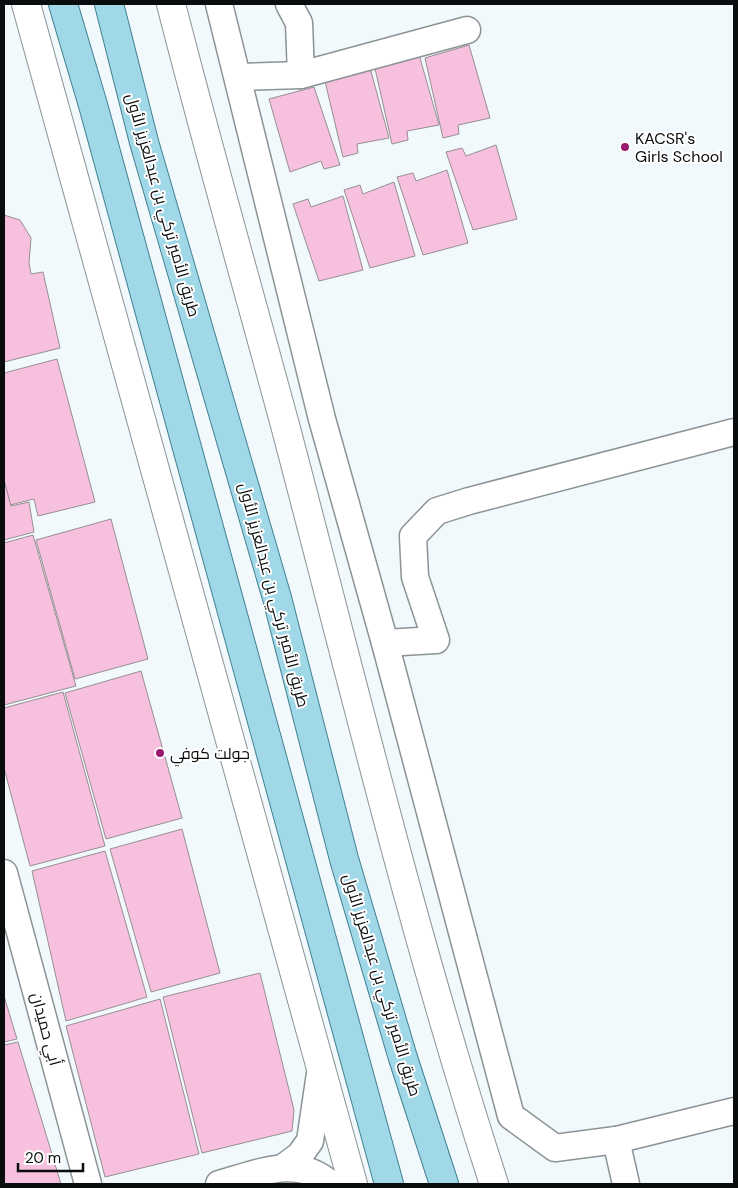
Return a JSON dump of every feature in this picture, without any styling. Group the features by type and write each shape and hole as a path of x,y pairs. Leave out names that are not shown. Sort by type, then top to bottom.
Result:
{"main road":[{"path":"26,4 352,1184"},
{"path":"63,4 94,105 226,597 389,1184"},
{"name":"طريق الأمير تركي بن عبدالعزيز الأول","path":"109,4 144,142 277,598 344,859 403,1058 444,1184"},
{"path":"171,4 284,424 362,726 437,993 494,1184"},
{"path":"403,1058 456,1184"}],"street":[{"path":"219,4 239,77 322,420 385,643 512,1116 555,1148 616,1140 734,1111"},
{"path":"289,4 299,23 301,75"},
{"path":"239,77 301,75 467,30"},
{"path":"385,643 436,640 415,576 414,536 437,511 469,500 734,432"},
{"name":"أبي حميدان","path":"4,873 88,1184"},
{"path":"284,1167 300,1155 310,1141 320,1067"},
{"path":"616,1140 626,1184"},
{"path":"219,1184 284,1167 304,1168 320,1175 330,1184"}],"building":[{"path":"469,45 490,118 458,125 459,134 443,138 425,58"},
{"path":"418,51 439,125 407,131 408,140 392,144 374,64"},
{"path":"369,64 389,138 357,144 358,153 343,157 324,77"},
{"path":"314,87 340,165 324,169 321,161 290,172 269,99"},
{"path":"496,145 517,219 473,230 446,152 462,148 466,156"},
{"path":"447,170 468,243 423,255 397,177 413,173 416,181"},
{"path":"394,182 415,256 370,268 344,190 360,185 363,194"},
{"path":"343,196 363,270 319,281 293,204 308,199 311,207"},
{"path":"4,215 20,220 31,238 29,263 31,274 43,272 60,348 4,362"},
{"path":"57,359 95,502 38,516 34,499 10,505 4,480 4,373"},
{"path":"4,480 11,506 29,502 34,532 4,540"},
{"path":"111,519 148,659 75,679 36,540"},
{"path":"33,535 76,686 4,705 4,543"},
{"path":"141,671 182,818 106,839 65,693"},
{"path":"63,692 105,846 30,866 4,768 4,708"},
{"path":"182,829 220,973 151,992 110,849"},
{"path":"105,851 147,997 66,1021 32,871"},
{"path":"260,973 294,1110 292,1131 202,1153 163,997"},
{"path":"4,996 17,1039 4,1042"},
{"path":"160,999 199,1154 105,1177 66,1026"},
{"path":"18,1042 61,1184 4,1184 4,1045"}],"place":[{"name":"KACSR's Girls School","path":"625,147"},
{"name":"جولت كوفي","path":"160,753"}]}
